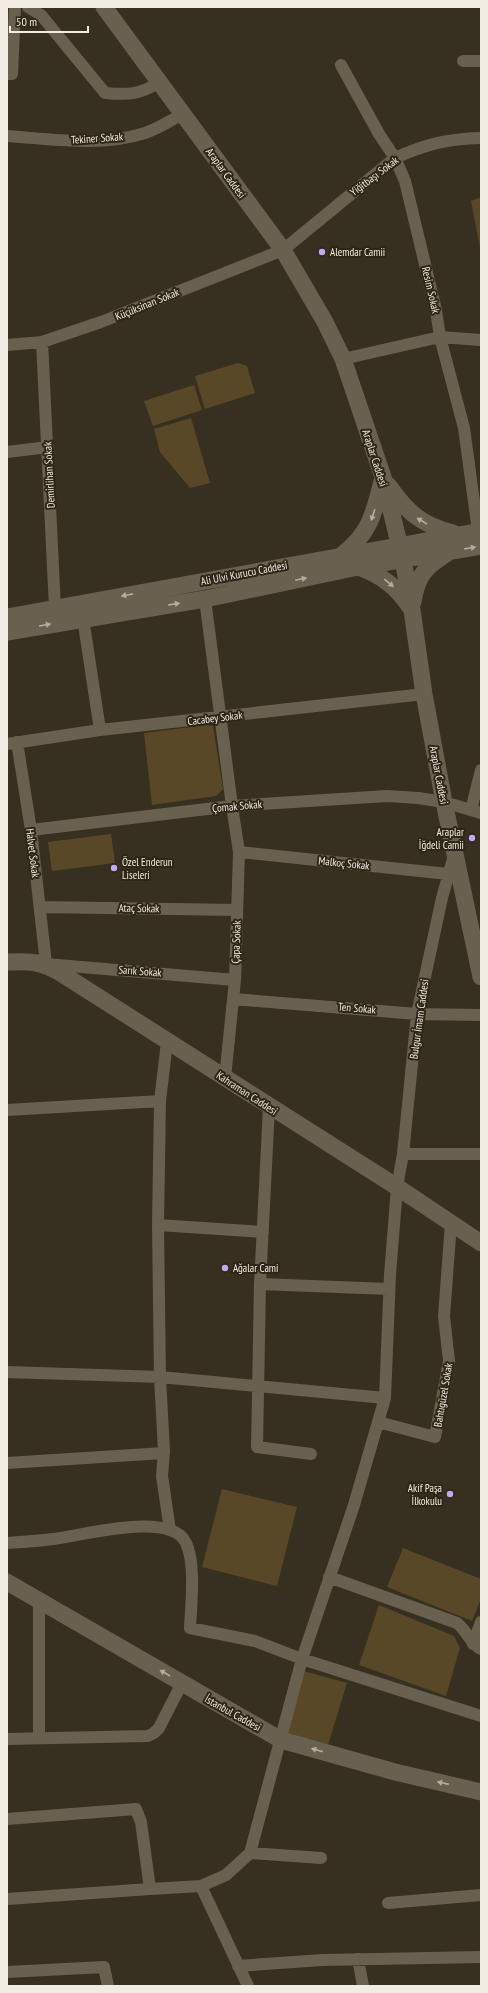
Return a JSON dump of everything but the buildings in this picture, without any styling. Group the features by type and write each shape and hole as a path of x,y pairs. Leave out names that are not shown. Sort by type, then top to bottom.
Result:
{"street":[{"path":"7,74 12,74 15,7"},
{"path":"28,7 41,15 105,93 130,95 148,89 160,82"},
{"name":"Araplar Caddesi","path":"104,7 283,250 326,322 343,359 383,477 401,552 412,610 424,694 444,802 481,977"},
{"path":"463,61 481,61"},
{"name":"Resim Sokak","path":"341,65 379,134 395,158 405,181 436,310 440,337 464,428 480,536"},
{"name":"Tekiner Sokak","path":"7,136 60,140 118,138 145,133 183,114"},
{"name":"Yiğitbaşı Sokak","path":"283,250 395,158 416,148 450,139 481,138"},
{"name":"Küçüksinan Sokak","path":"7,345 42,342 102,322 283,250"},
{"path":"343,359 440,337 481,340"},
{"name":"Demirlihan Sokak","path":"42,342 55,608"},
{"path":"7,452 48,447"},
{"path":"383,477 402,505 413,516 436,529 458,535"},
{"path":"342,555 352,547 367,529 374,516 383,477"},
{"name":"Ali Ulvi Kurucu Caddesi","path":"7,632 83,618 206,599 358,567 458,535 480,536"},
{"name":"Ali Ulvi Kurucu Caddesi","path":"7,617 342,555 401,552 450,552 480,536"},
{"path":"412,610 418,580 433,562 450,552"},
{"path":"358,567 371,571 387,580 402,595 412,610"},
{"name":"Çapa Sokak","path":"206,599 239,852 235,980 225,1078"},
{"path":"83,618 100,730"},
{"name":"Cacabey Sokak","path":"12,743 100,730 424,694"},
{"name":"Halvet Sokak","path":"12,743 31,830 46,964"},
{"path":"476,811 481,770"},
{"name":"Çomak Sokak","path":"31,830 232,806 387,796 418,798 444,802 476,811"},
{"name":"Malkoç Sokak","path":"239,852 448,874"},
{"name":"Bulgur İmam Caddesi","path":"250,1853 302,1659 330,1577 385,1398 389,1289 397,1187 403,1154 417,1014 436,922 455,853"},
{"name":"Ataç Sokak","path":"40,907 237,910"},
{"name":"Kahraman Caddesi","path":"7,962 23,961 46,964 268,1107 397,1187 481,1243"},
{"name":"Sarık Sokak","path":"46,964 235,980"},
{"name":"Ten Sokak","path":"233,999 417,1014 481,1015"},
{"path":"167,1042 160,1101 158,1225 160,1377 164,1453 162,1476 170,1530"},
{"path":"7,1110 160,1101"},
{"path":"268,1107 260,1284 257,1447 311,1454"},
{"path":"403,1154 481,1154"},
{"name":"Bahtıgüzel Sokak","path":"378,1422 435,1437 449,1361 444,1316 451,1223"},
{"path":"158,1225 263,1232"},
{"path":"260,1284 389,1289"},
{"path":"7,1372 160,1377 385,1398"},
{"path":"7,1463 164,1453"},
{"path":"7,1543 52,1539 130,1526 163,1528 170,1530 177,1533 186,1543 193,1574 190,1628 255,1641 302,1659 481,1716"},
{"path":"330,1577 457,1623 477,1647"},
{"name":"İstanbul Caddesi","path":"7,1582 39,1602 281,1740 396,1772 481,1792"},
{"path":"39,1602 39,1738"},
{"path":"477,1647 481,1622"},
{"path":"7,1739 148,1736 159,1728 182,1683"},
{"path":"7,1819 136,1809 141,1822 150,1889"},
{"path":"7,1899 200,1886 226,1875 250,1853 321,1858"},
{"path":"200,1886 248,1986"},
{"path":"388,1903 481,1895"},
{"path":"238,1966 358,1959 481,1957"},
{"path":"358,1959 363,1986"},
{"path":"7,1972 104,1967 108,1986"}],"shaded area":[{"path":"481,197 481,253 471,201"},
{"path":"238,363 247,366 255,393 205,409 195,376"},
{"path":"194,385 202,410 153,426 144,401"},
{"path":"191,418 210,483 190,488 160,452 154,429"},
{"path":"207,725 213,726 223,789 216,796 152,805 144,733"},
{"path":"111,834 115,863 52,871 48,842"},
{"path":"222,1489 297,1507 277,1586 202,1567"},
{"path":"403,1548 481,1579 481,1599 472,1621 387,1587"},
{"path":"379,1605 454,1636 460,1648 446,1696 359,1665"},
{"path":"304,1671 347,1683 328,1745 286,1733"}],"place":[{"name":"Alemdar Camii","path":"322,252"},
{"name":"Araplar İğdeli Camii","path":"472,838"},
{"name":"Özel Enderun Liseleri","path":"114,868"},
{"name":"Ağalar Cami","path":"225,1268"},
{"name":"Akif Paşa İlkokulu","path":"450,1494"}]}
